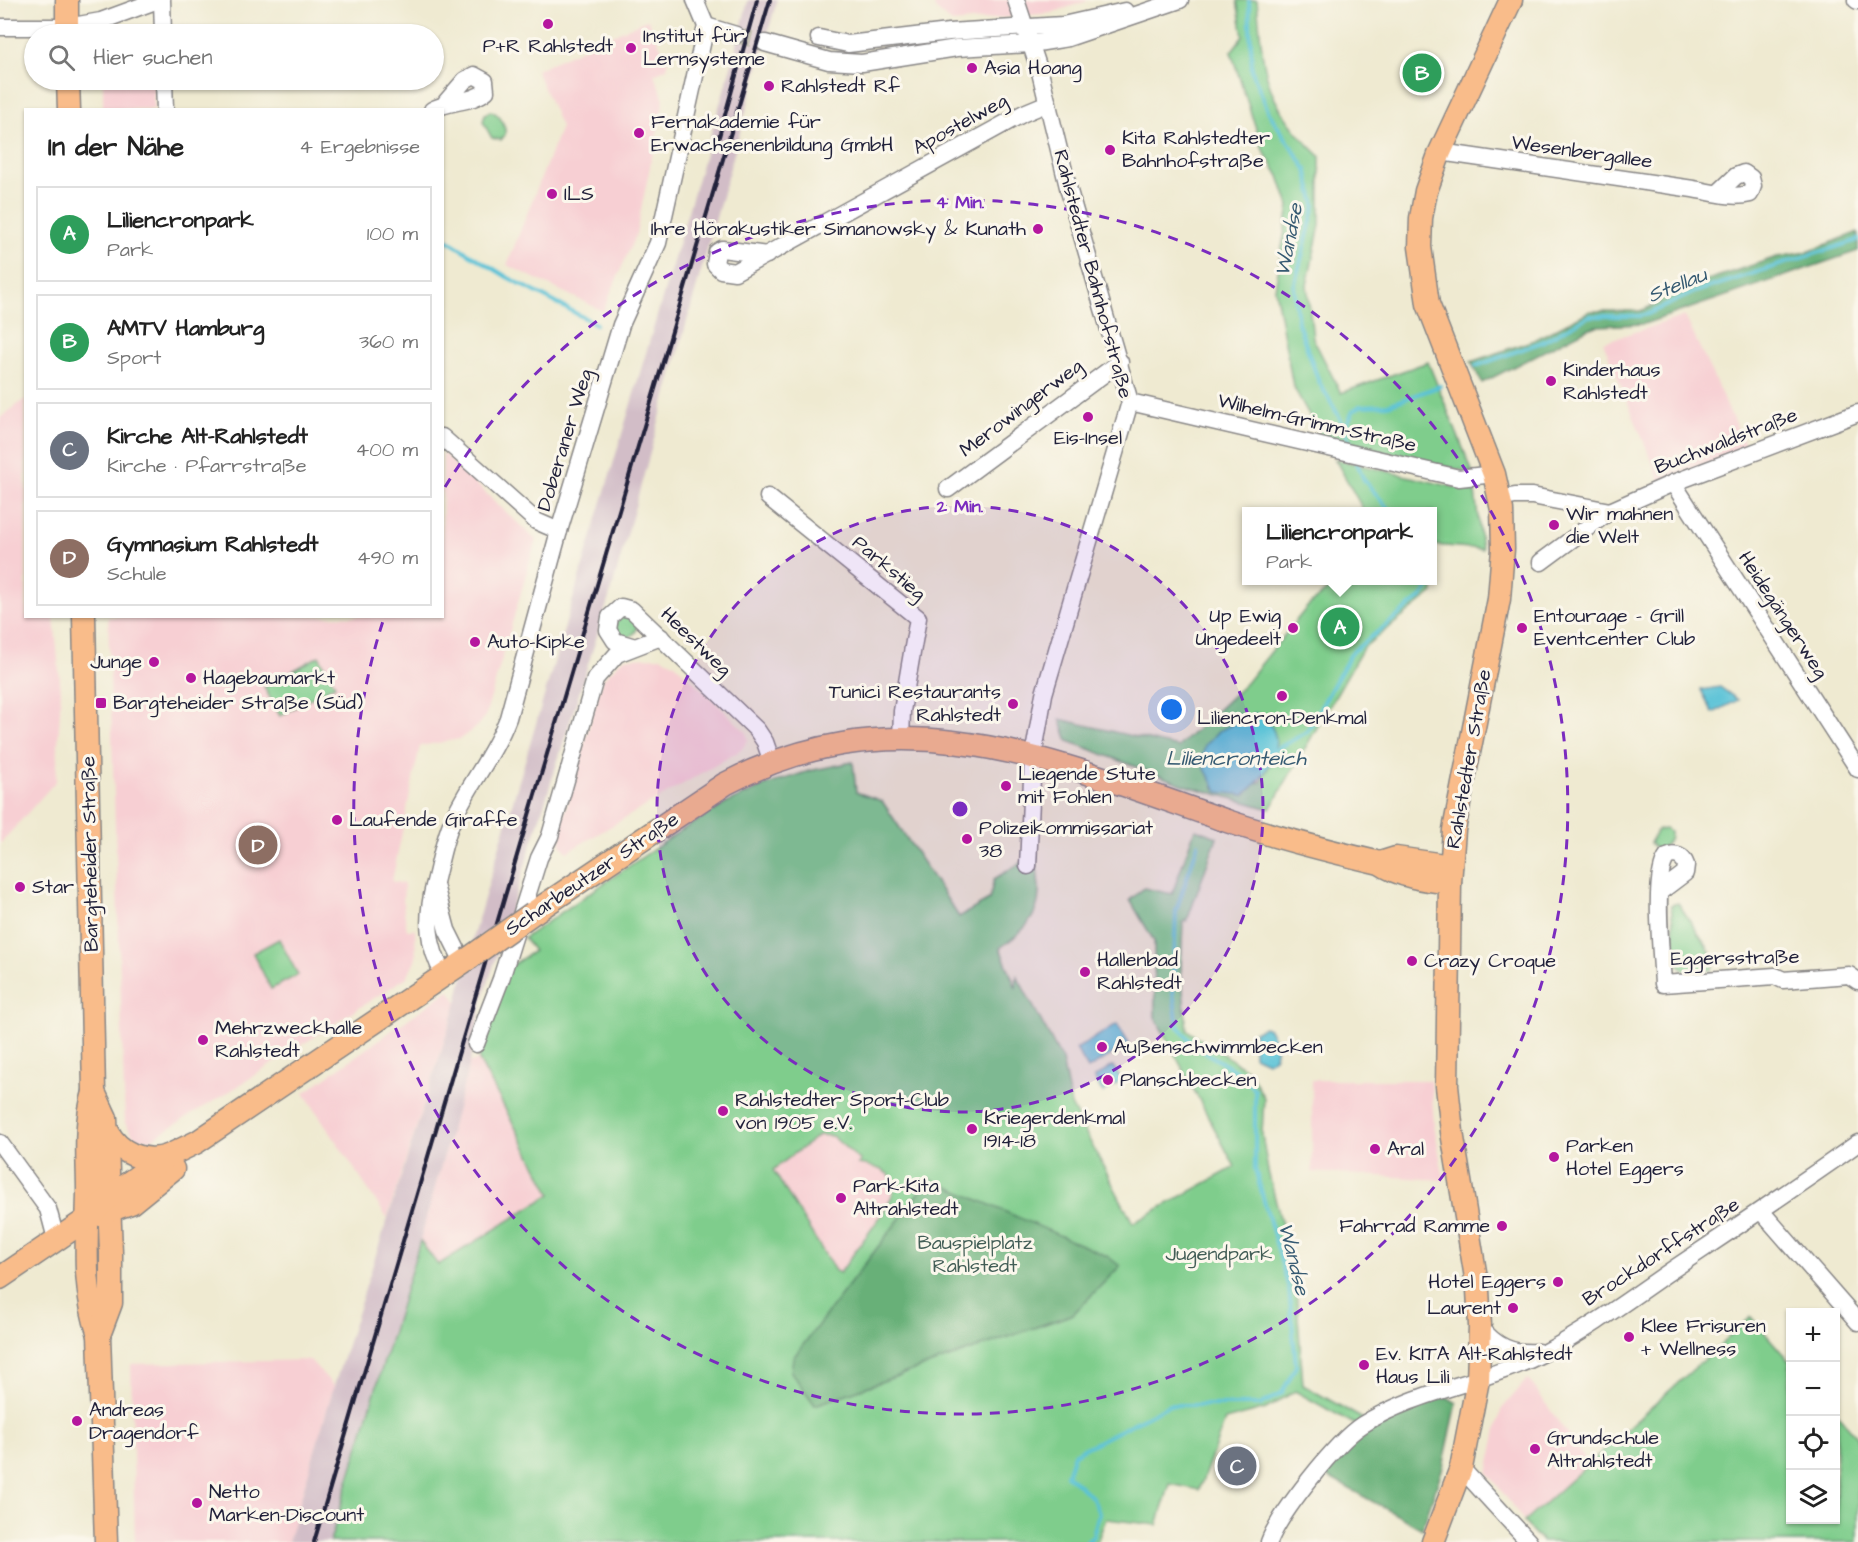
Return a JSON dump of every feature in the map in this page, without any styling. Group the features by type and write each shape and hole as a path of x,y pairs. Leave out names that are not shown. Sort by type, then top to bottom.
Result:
{"main road":[{"path":"67,0 67,24"},
{"name":"Rahlstedter Straße","path":"1433,1542 1461,1468 1478,1380 1480,1326 1473,1252 1452,1132 1448,1086 1450,874 1462,782 1502,584 1503,526 1494,474 1434,319 1422,275 1420,247 1422,209 1440,152 1510,0"},
{"path":"68,90 69,108"},
{"name":"Bargteheider Straße","path":"84,618 94,1092 87,1118 89,1306 99,1335 106,1542"},
{"name":"Scharbeutzer Straße","path":"0,1278 109,1204 168,1156 196,1142 725,784 772,762 820,747 901,739 941,740 1033,757"},
{"path":"1033,757 1096,773 1282,838 1380,863 1393,872 1450,874"},
{"name":"Bargteheider Straße","path":"94,1092 106,1118 109,1204 111,1303 99,1335"},
{"path":"107,1130 115,1144 132,1154 148,1159 168,1156"},
{"name":"Scharbeutzer Straße","path":"109,1204 131,1203 175,1167 196,1142"}],"street":[{"path":"95,24 160,0 162,24"},
{"path":"695,0 706,26 736,35"},
{"path":"819,38 848,44 942,40 1023,22 1063,25 1121,11 1150,9 1180,0"},
{"name":"Rahlstedter Bahnhofstraße","path":"1023,22 1048,102 1069,191 1130,402 1094,529 1054,654 1033,757 1028,866"},
{"name":"Doberaner Weg","path":"444,975 436,960 428,932 429,907 443,846 453,818 497,747 508,718 559,531 621,325 658,243 706,26"},
{"path":"0,27 24,28"},
{"path":"765,43 839,63 862,63 902,57 942,40"},
{"path":"164,90 165,108"},
{"name":"Apostelweg","path":"767,255 1024,113 1048,102"},
{"name":"Wesenbergallee","path":"1440,152 1718,193"},
{"name":"Merowingerweg","path":"948,489 1120,362"},
{"name":"Wilhelm-Grimm-Straße","path":"1130,402 1459,478 1494,474"},
{"name":"Buchwaldstraße","path":"1541,562 1610,511 1673,483 1858,413"},
{"path":"444,439 536,521 559,531"},
{"name":"Heidegängerweg","path":"1673,483 1858,769"},
{"path":"1500,499 1532,496 1610,511"},
{"name":"Parkstieg","path":"768,497 918,618 902,711 901,739"},
{"name":"Heestweg","path":"632,646 620,644 609,634 610,617 621,607 632,610 757,730 765,742 772,762"},
{"path":"476,1044 501,979 539,858 550,836 595,679 607,663 632,646 661,637"},
{"name":"Doberaner Weg","path":"435,885 447,930 466,960"},
{"name":"Eggersstraße","path":"1661,891 1659,917 1664,984 1775,976 1784,980 1849,975 1858,981"},
{"path":"0,1143 48,1209 56,1239"},
{"name":"Brockdorffstraße","path":"1269,1542 1275,1528 1330,1456 1361,1426 1411,1401 1478,1380 1553,1348 1761,1211 1858,1143"},
{"path":"1761,1211 1858,1322"},
{"path":"1480,1326 1494,1342 1508,1350 1529,1353 1553,1348"},
{"path":"1461,1468 1529,1542"}],"shaded area":[{"path":"748,0 777,0 613,585 483,999 470,1062 420,1241 330,1542 288,1542 334,1386 457,1002 473,936 735,53"},
{"path":"933,0 1090,0 1051,13 952,23 935,9"},
{"path":"648,19 668,63 667,68 654,74 664,99 636,234 603,311 507,265 561,127 536,70"},
{"path":"103,90 153,90 154,108 103,108"},
{"path":"1685,316 1748,451 1660,481 1603,342"},
{"path":"24,400 24,618 54,618 61,692 56,781 0,844 0,418"},
{"path":"444,454 536,540 486,714 478,726 460,739 420,746 392,881 404,884 403,904 407,930 415,929 416,958 407,977 150,1140 135,1138 125,1123 108,618 444,618"},
{"path":"661,657 674,663 746,732 748,740 741,750 567,852 561,845 560,831 602,680 624,658"},
{"path":"449,990 457,1002 387,1218 304,1093"},
{"path":"479,1060 551,1194 438,1266 420,1241 470,1062"},
{"name":"Aral","path":"1312,1080 1431,1080 1434,1125 1444,1180 1312,1172"},
{"name":"Park-Kita Altrahlstedt","path":"819,1135 832,1135 861,1161 859,1164 888,1172 894,1180 895,1191 890,1204 840,1273 835,1271 773,1170"},
{"path":"310,1360 334,1386 288,1542 135,1542 131,1364"},
{"name":"Grundschule Altrahlstedt","path":"1528,1378 1589,1465 1524,1521 1488,1473 1501,1410"}],"green space":[{"path":"1237,0 1257,0 1265,68 1270,86 1287,120 1320,156 1320,225 1307,285 1313,338 1341,393 1428,362 1473,473 1322,438 1293,386 1275,289 1289,206 1279,176 1263,150 1231,52 1243,36"},
{"path":"490,111 497,114 503,124 505,135 501,140 492,138 483,122 485,114"},
{"path":"1858,232 1858,251 1644,324 1597,326 1587,329 1482,383 1471,362 1534,340 1590,311 1640,311 1657,304 1671,292 1777,257 1807,252"},
{"path":"1335,459 1475,492 1482,549 1437,545 1437,507 1362,507"},
{"path":"1333,585 1433,585 1433,593 1363,648 1270,809 1184,785 1068,741 1060,719 1178,747 1246,683 1307,607","holes":["1277,749 1261,782 1214,788 1213,780 1202,759"]},
{"path":"622,615 630,615 637,622 637,630 630,637 622,637 615,630 615,622"},
{"path":"319,656 335,685 280,716 264,687"},
{"name":"Jugendpark","path":"853,762 856,792 882,801 959,917 989,900 994,879 1037,853 1039,892 1036,910 1027,925 1000,948 1016,988 1017,976 1062,1060 1071,1105 1133,1223 1235,1167 1155,1017 1154,941 1130,900 1144,888 1172,894 1195,829 1217,837 1187,921 1183,922 1181,970 1187,1030 1250,1072 1264,1098 1262,1134 1268,1171 1295,1275 1303,1385 1363,1419 1356,1425 1295,1391 1266,1409 1225,1420 1199,1490 1170,1484 1157,1525 1106,1519 1097,1542 330,1542 420,1241 438,1265 551,1194 479,1060 479,1046 509,967 534,951 524,938 682,830 727,803 764,786 809,771","holes":["819,1135 832,1136 861,1161 858,1164 886,1172 894,1186 888,1205 840,1273 835,1271 773,1170","930,1179 1120,1266 1073,1314 815,1405 793,1358"]},
{"path":"1666,829 1670,832 1668,841 1657,850 1650,843 1657,830"},
{"path":"1678,903 1715,959 1712,970 1685,971 1677,963 1671,905"},
{"path":"279,939 298,975 271,989 253,953"},
{"name":"Bauspielplatz Rahlstedt","path":"930,1179 1107,1256 1120,1266 1073,1314 815,1405 791,1372 793,1358"},
{"path":"1751,1317 1786,1357 1786,1524 1840,1524 1840,1418 1858,1438 1858,1542 1542,1542 1524,1522"},
{"path":"1444,1395 1457,1403 1443,1467 1422,1529 1321,1473 1362,1430"}],"water":[{"path":"1720,687 1738,700 1713,713 1701,690"},
{"name":"Liliencronteich","path":"1255,713 1267,721 1274,731 1276,742 1269,766 1262,777 1244,795 1218,792 1202,759 1205,745 1219,731"},
{"name":"Außenschwimmbecken","path":"1117,1024 1129,1044 1088,1069 1076,1049"},
{"path":"1264,1027 1269,1029 1277,1044 1275,1057 1267,1062 1254,1056 1254,1032"},
{"name":"Planschbecken","path":"1113,1066 1122,1081 1103,1093 1094,1078"}],"waterway":[{"name":"Wandse","path":"1249,1 1252,71 1269,113 1306,169 1315,205 1294,287 1298,323 1319,382 1340,418 1352,448"},
{"path":"444,238 507,277 596,324"},
{"name":"Stellau","path":"1476,366 1542,342 1589,316 1648,314 1695,292 1858,240"},
{"name":"Stellau","path":"1344,430 1353,411 1360,406 1388,405 1440,386"},
{"name":"Wandse","path":"1356,461 1364,480 1387,507"},
{"name":"Wandse","path":"1273,751 1307,732 1352,652 1423,596 1430,585"},
{"name":"Wandse","path":"1087,1542 1093,1536 1099,1513 1092,1497 1067,1475 1074,1454 1169,1405 1260,1405 1282,1393 1296,1366 1289,1289 1255,1169 1255,1090 1239,1073 1193,1045 1178,1026 1173,993 1176,911 1198,844"}],"tunnel":[{"path":"736,35 765,43"}],"railway":[{"path":"718,140 757,0"},
{"path":"314,1542 770,0"}],"place":[{"name":"P+R Rahlstedt","path":"548,24"},
{"name":"Institut für Lernsysteme","path":"631,48"},
{"name":"Asia Hoang","path":"972,68"},
{"name":"AMTV Hamburg","path":"1422,73"},
{"name":"Rahlstedt Rf","path":"769,86"},
{"name":"Fernakademie für Erwachsenenbildung GmbH","path":"639,133"},
{"name":"Kita Rahlstedter Bahnhofstraße","path":"1110,150"},
{"name":"ILS","path":"552,194"},
{"name":"Ihre Hörakustiker Simanowsky & Kunath","path":"1038,229"},
{"name":"Kinderhaus Rahlstedt","path":"1551,381"},
{"name":"Eis-Insel","path":"1088,417"},
{"name":"Wir mahnen die Welt","path":"1554,525"},
{"name":"Liliencronpark","path":"1340,627"},
{"name":"Up Ewig Ungedeelt","path":"1293,628"},
{"name":"Entourage - Grill Eventcenter Club","path":"1522,628"},
{"name":"Auto-Kipke","path":"475,642"},
{"name":"Junge","path":"154,662"},
{"name":"Hagebaumarkt","path":"191,678"},
{"name":"Liliencron-Denkmal","path":"1282,696"},
{"name":"Bargteheider Straße (Süd)","path":"101,703"},
{"name":"Tunici Restaurants Rahlstedt","path":"1013,704"},
{"name":"Liegende Stute mit Fohlen","path":"1006,786"},
{"name":"Laufende Giraffe","path":"337,820"},
{"name":"Polizeikommissariat 38","path":"967,839"},
{"name":"Gymnasium Rahlstedt","path":"258,845"},
{"name":"Star","path":"20,887"},
{"name":"Crazy Croque","path":"1412,961"},
{"name":"Hallenbad Rahlstedt","path":"1085,972"},
{"name":"Mehrzweckhalle Rahlstedt","path":"203,1040"},
{"name":"Außenschwimmbecken","path":"1102,1047"},
{"name":"Planschbecken","path":"1108,1080"},
{"name":"Rahlstedter Sport-Club von 1905 e.V.","path":"723,1111"},
{"name":"Kriegerdenkmal 1914–18","path":"972,1129"},
{"name":"Aral","path":"1375,1149"},
{"name":"Parken Hotel Eggers","path":"1554,1157"},
{"name":"Park-Kita Altrahlstedt","path":"841,1198"},
{"name":"Fahrrad Ramme","path":"1502,1226"},
{"name":"Hotel Eggers","path":"1558,1282"},
{"name":"Laurent","path":"1513,1308"},
{"name":"Klee Frisuren + Wellness","path":"1629,1337"},
{"name":"Ev. KITA Alt-Rahlstedt Haus Lili","path":"1364,1365"},
{"name":"Andreas Dragendorf","path":"77,1421"},
{"name":"Grundschule Altrahlstedt","path":"1535,1449"},
{"name":"Kirche Alt-Rahlstedt","path":"1237,1466"},
{"name":"Netto Marken-Discount","path":"197,1503"}]}
